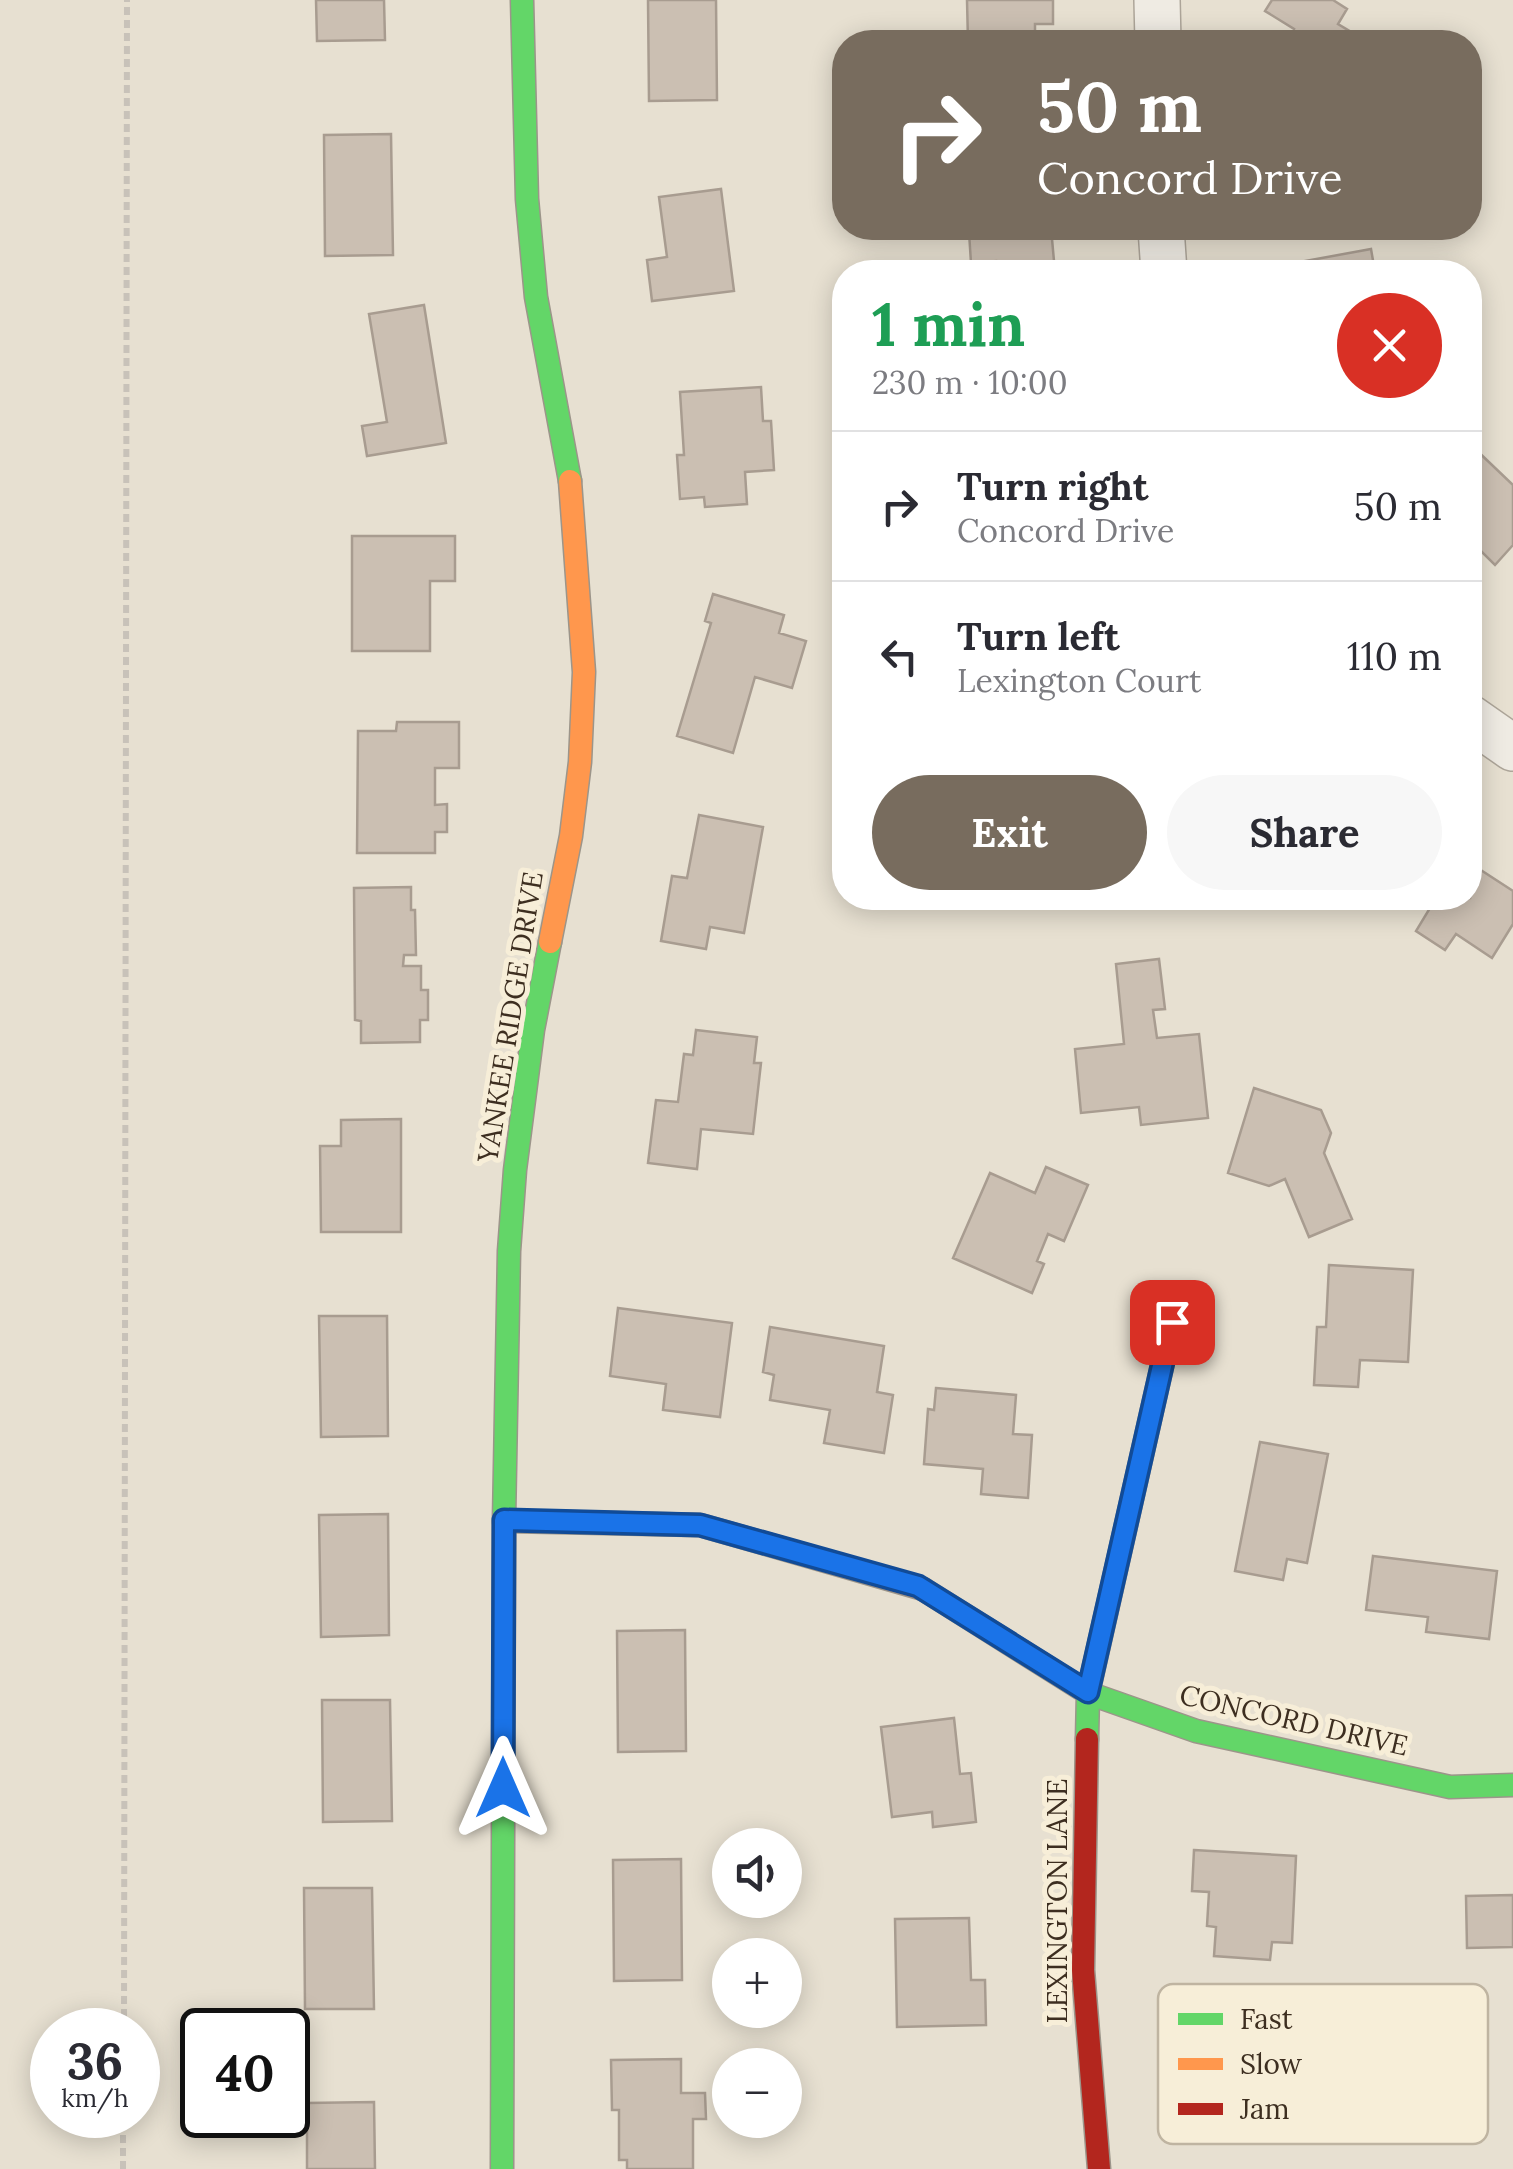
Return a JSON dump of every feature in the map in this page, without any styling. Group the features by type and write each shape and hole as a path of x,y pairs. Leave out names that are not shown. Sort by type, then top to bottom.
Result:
{"street":[{"name":"YANKEE RIDGE DRIVE","path":"502,2169 509,1251 533,1030 571,836 580,762 584,672 573,500 536,297 527,199 522,0"},
{"path":"1157,0 1158,30"},
{"path":"1482,726 1513,748"},
{"name":"LEXINGTON LANE","path":"1099,2169 1082,1970 1088,1692 1172,1322"},
{"name":"CONCORD DRIVE","path":"504,1520 700,1525 918,1586 1088,1692 1196,1732 1450,1787 1513,1785"}],"path":[{"path":"124,2008 127,0"},
{"path":"123,2169 124,2138"}],"building":[{"path":"316,0 384,0 385,40 317,41"},
{"path":"648,0 716,0 717,100 649,101"},
{"path":"967,0 1053,0 1053,24 1035,24 1035,30 968,30"},
{"path":"1272,0 1333,0 1347,9 1338,24 1348,30 1293,30 1265,11"},
{"path":"391,134 393,255 325,256 324,135"},
{"path":"721,189 734,291 652,301 647,260 667,257 659,197"},
{"path":"970,240 1052,240 1054,260 971,260"},
{"path":"1371,249 1373,260 1311,260"},
{"path":"424,305 446,443 367,456 362,426 387,422 369,314"},
{"path":"761,387 763,421 771,421 774,470 745,472 747,504 705,507 704,497 680,499 677,455 684,455 680,392"},
{"path":"1482,455 1513,485 1513,545 1495,565 1482,552"},
{"path":"352,536 455,536 455,581 430,581 430,651 352,651"},
{"path":"713,594 784,615 779,633 806,641 792,688 755,677 733,753 677,736 711,623 705,621"},
{"path":"397,722 459,722 459,768 435,768 435,805 447,804 447,832 435,832 435,853 357,853 358,731 396,731"},
{"path":"699,815 763,827 744,933 710,927 706,949 661,941 672,876 687,878"},
{"path":"1482,871 1513,891 1513,924 1492,958 1456,934 1445,950 1416,931 1429,910 1482,910"},
{"path":"411,887 416,955 404,955 403,966 421,966 421,990 428,990 428,1020 420,1020 420,1042 361,1043 361,1021 355,1020 354,888"},
{"path":"1159,959 1165,1009 1153,1010 1157,1038 1199,1034 1208,1118 1141,1125 1139,1107 1081,1113 1075,1049 1124,1044 1116,964"},
{"path":"696,1030 757,1037 754,1063 761,1063 753,1134 701,1129 697,1169 648,1163 656,1100 678,1102 684,1054 693,1055"},
{"path":"1254,1088 1321,1110 1331,1133 1324,1153 1352,1219 1309,1237 1285,1179 1269,1186 1228,1173"},
{"path":"401,1119 401,1232 321,1232 320,1146 341,1146 341,1120"},
{"path":"1046,1167 1088,1185 1064,1241 1048,1234 1037,1261 1044,1264 1032,1293 953,1258 990,1173 1035,1193"},
{"path":"1329,1265 1413,1270 1408,1362 1360,1360 1358,1387 1314,1385 1317,1327 1326,1327"},
{"path":"618,1308 732,1323 720,1417 663,1410 666,1384 610,1376"},
{"path":"319,1316 387,1316 388,1436 321,1437"},
{"path":"770,1327 884,1346 877,1392 893,1395 884,1453 824,1443 830,1410 770,1400 774,1375 763,1372"},
{"path":"936,1388 1016,1395 1013,1434 1032,1435 1028,1498 981,1494 983,1469 924,1464 928,1409 934,1410"},
{"path":"1260,1442 1328,1454 1307,1563 1287,1559 1283,1580 1235,1571"},
{"path":"388,1514 389,1635 321,1637 319,1515"},
{"path":"1373,1556 1497,1571 1489,1639 1426,1632 1428,1617 1366,1610"},
{"path":"685,1630 686,1751 618,1752 617,1631"},
{"path":"322,1700 390,1700 392,1821 323,1822"},
{"path":"954,1718 960,1774 971,1773 976,1822 933,1827 932,1812 892,1817 881,1727"},
{"path":"1194,1850 1296,1856 1292,1943 1272,1942 1270,1960 1214,1956 1216,1927 1207,1926 1209,1892 1192,1891"},
{"path":"681,1859 682,1980 614,1981 613,1860"},
{"path":"304,1888 372,1888 374,2009 305,2008"},
{"path":"1513,1895 1513,1947 1467,1948 1466,1896"},
{"path":"969,1918 971,1980 985,1980 986,2025 897,2027 895,1919"},
{"path":"681,2059 681,2093 705,2093 706,2119 693,2119 693,2169 627,2169 627,2160 619,2160 619,2110 612,2110 611,2060"},
{"path":"374,2102 375,2169 307,2169 310,2103"}],"traffic: fast":[{"path":"522,0 527,199 536,297 570,481"},
{"path":"502,2169 509,1251 533,1030 550,942"},
{"path":"1087,1739 1088,1693 1172,1322"},
{"path":"923,1589 1088,1693 1196,1731 1450,1787 1513,1785"}],"traffic: slow":[{"path":"550,942 571,836 580,762 584,672 570,481"},
{"path":"504,1521 700,1525 923,1589"}],"traffic: jam":[{"path":"1087,1739 1083,1970 1099,2169"}],"route":[{"path":"503,1788 504,1520 700,1525 918,1586 1088,1692 1172,1322"}]}
